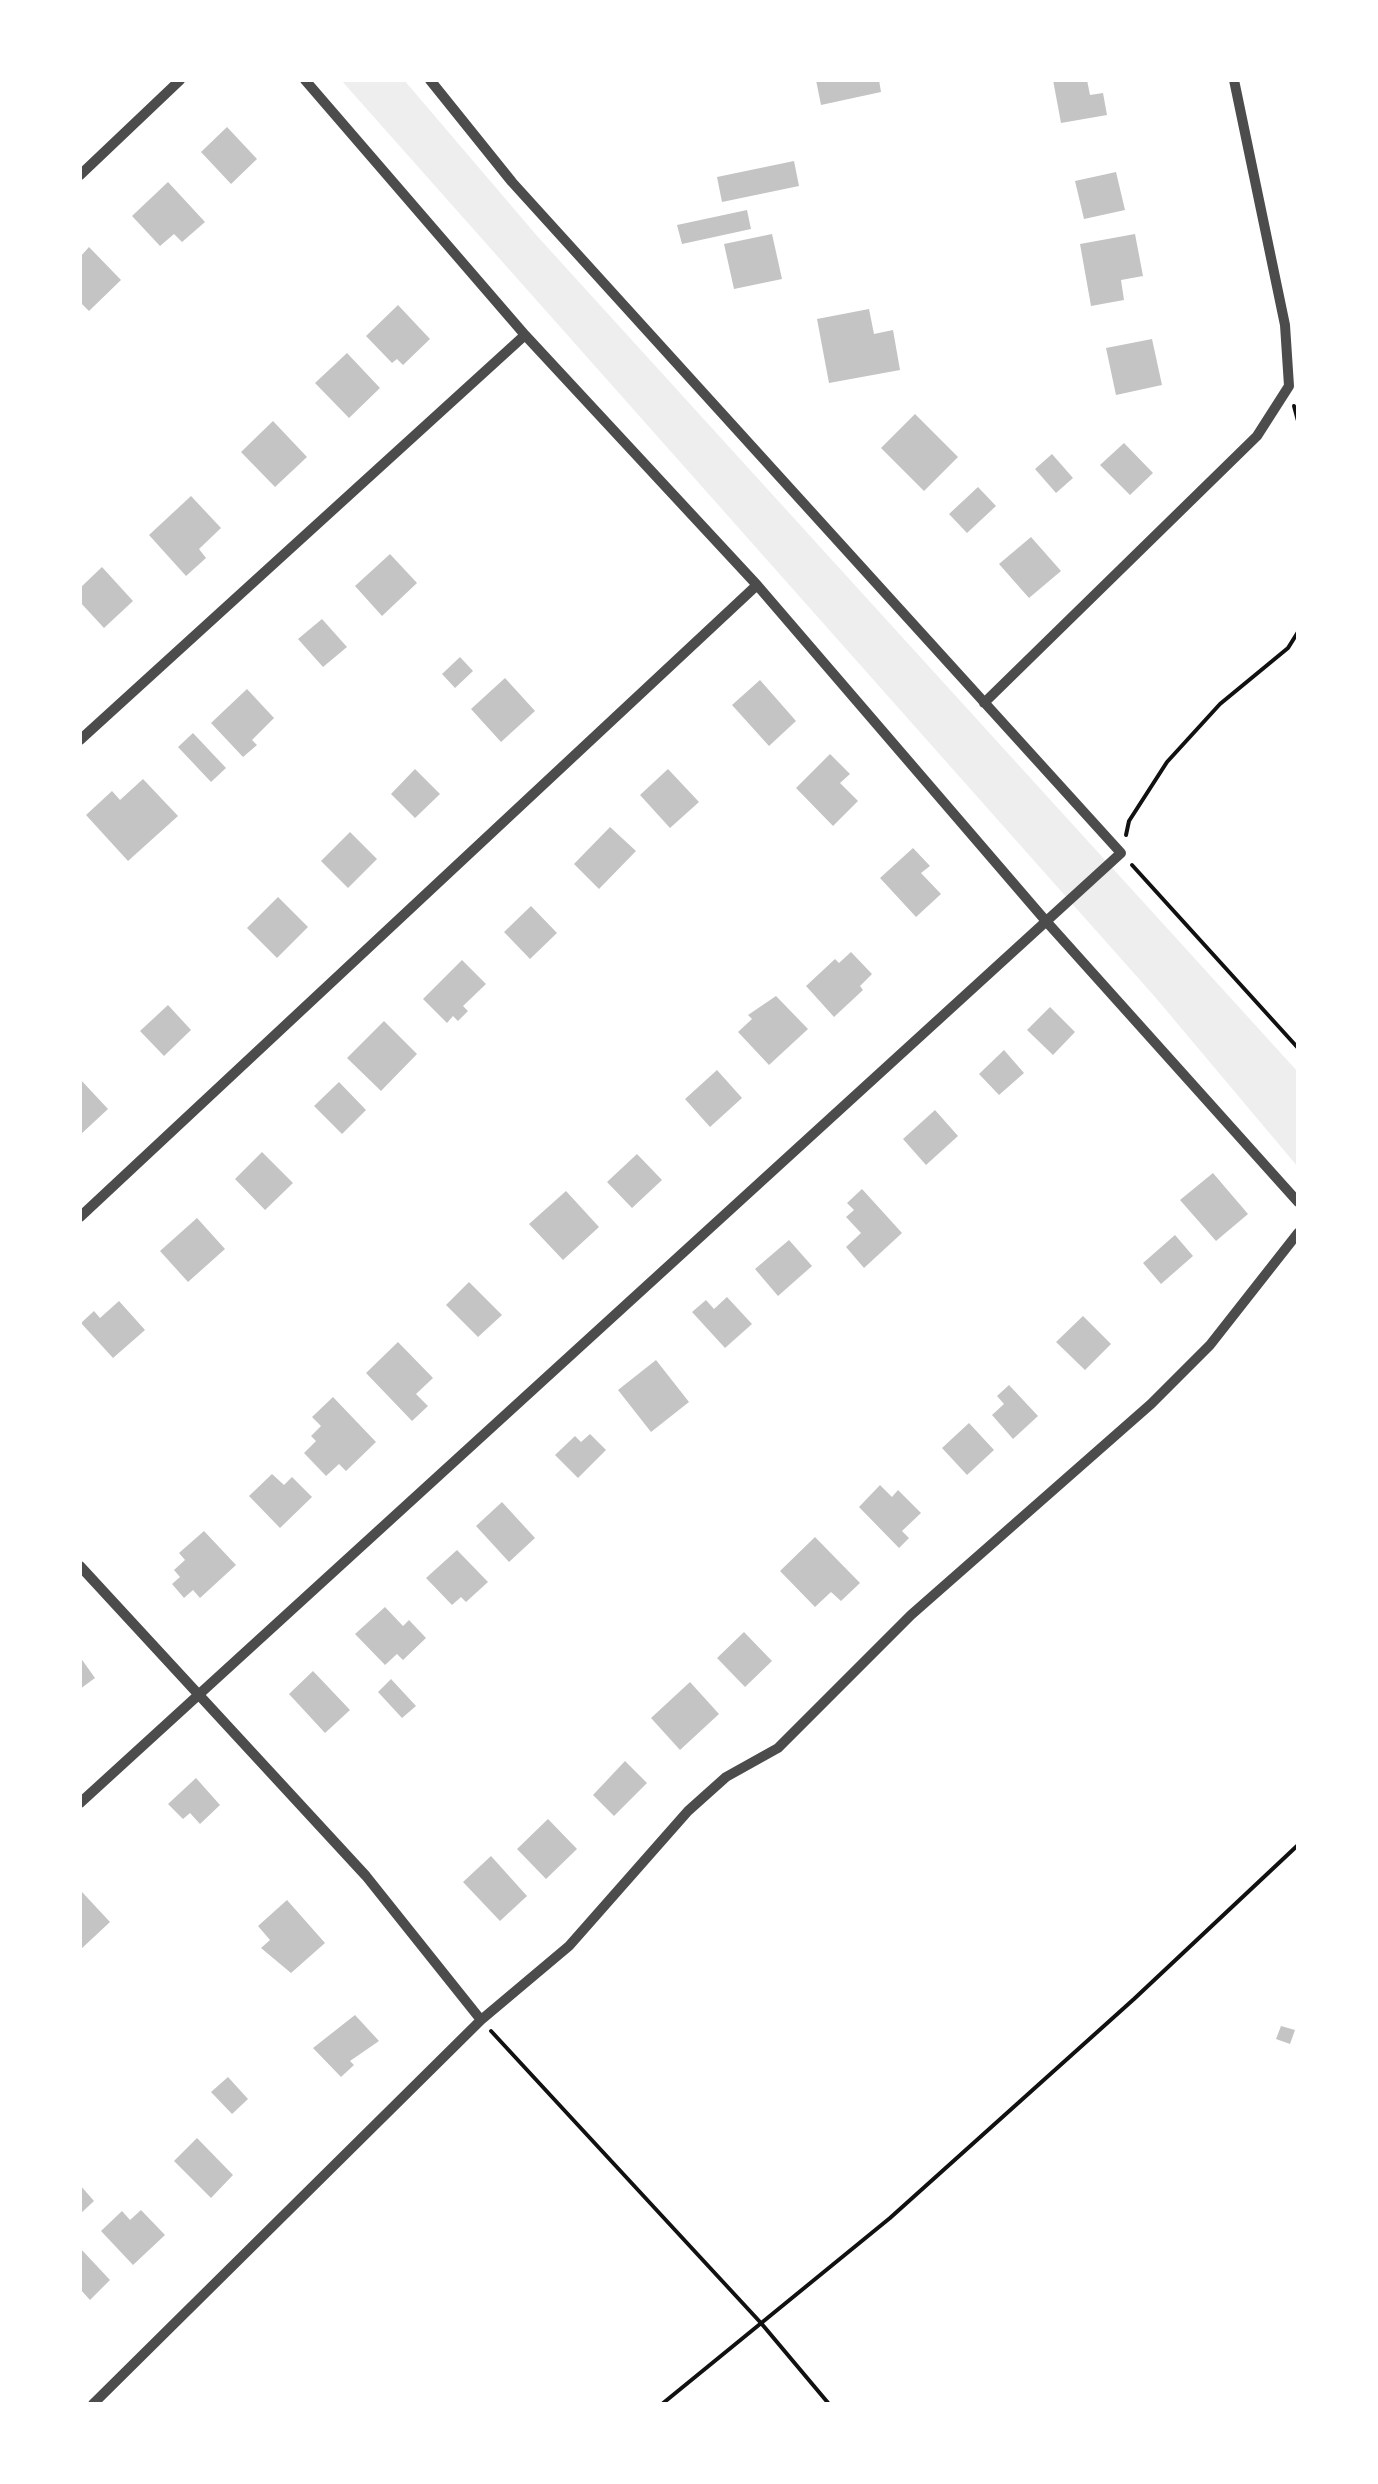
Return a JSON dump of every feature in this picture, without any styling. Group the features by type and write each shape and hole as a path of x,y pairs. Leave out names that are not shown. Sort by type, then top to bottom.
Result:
{"street":[{"path":"80,175 180,80"},
{"path":"306,80 525,336 757,585 1045,920 1298,1202"},
{"path":"80,1802 200,1698 1122,853 512,182 430,80"},
{"path":"984,703 1257,436 1293,384 1234,80"},
{"path":"80,740 525,336"},
{"path":"80,1217 757,585"},
{"path":"94,2404 481,2020 569,1946 688,1811 726,1777 778,1748 911,1616 1150,1404 1210,1345 1298,1233"},
{"path":"80,1566 366,1876 481,2020"}],"path":[{"path":"1298,632 1288,648 1220,704 1167,762 1129,821 1122,853 1298,1048"},
{"path":"662,2404 918,2192 1298,1845"},
{"path":"481,2020 761,2323 829,2404"}],"shaded area":[{"path":"341,80 404,80 538,237 1298,1072 1298,1167 1155,997"}],"building":[{"path":"816,80 879,80 881,92 821,105"},
{"path":"1053,80 1087,80 1090,95 1103,93 1107,115 1061,123"},
{"path":"227,127 257,159 231,184 201,152"},
{"path":"794,161 799,186 722,202 717,177"},
{"path":"1116,172 1125,210 1084,219 1075,181"},
{"path":"168,182 205,222 182,242 174,234 160,246 132,216"},
{"path":"747,210 751,229 682,244 677,225"},
{"path":"772,234 782,279 734,289 724,244"},
{"path":"1135,234 1143,276 1121,280 1124,300 1091,306 1080,244"},
{"path":"89,247 121,280 89,311 80,302 80,257"},
{"path":"398,305 430,339 403,365 397,359 392,363 366,336"},
{"path":"869,309 874,334 893,330 900,370 829,383 817,319"},
{"path":"1152,339 1162,385 1116,395 1106,348"},
{"path":"347,353 380,388 349,418 315,383"},
{"path":"915,414 958,457 924,491 881,448"},
{"path":"273,421 307,457 275,487 241,452"},
{"path":"1124,443 1153,473 1130,495 1100,465"},
{"path":"1052,454 1073,478 1056,493 1035,469"},
{"path":"978,487 996,506 967,533 949,514"},
{"path":"191,496 221,528 199,549 206,558 186,576 149,535"},
{"path":"1031,537 1061,571 1029,598 999,564"},
{"path":"390,554 417,583 382,616 355,586"},
{"path":"102,567 133,601 104,628 80,602 80,588"},
{"path":"322,619 347,647 323,667 298,639"},
{"path":"460,657 473,671 455,688 442,674"},
{"path":"505,678 535,711 501,742 471,709"},
{"path":"760,680 796,721 769,746 732,705"},
{"path":"247,689 274,718 252,740 257,745 243,757 211,723"},
{"path":"193,733 226,768 211,782 178,747"},
{"path":"830,754 850,774 840,783 858,801 833,826 796,788"},
{"path":"415,769 440,794 415,818 391,794"},
{"path":"668,769 699,802 670,828 640,795"},
{"path":"143,779 178,816 128,861 86,815 112,791 120,800"},
{"path":"610,827 636,851 599,889 574,864"},
{"path":"350,832 377,859 348,888 321,861"},
{"path":"913,848 930,866 921,873 941,894 916,917 880,878"},
{"path":"278,897 308,927 277,958 247,928"},
{"path":"531,906 557,933 530,959 504,932"},
{"path":"851,952 872,974 860,986 863,990 834,1017 806,986 835,959 839,963"},
{"path":"462,960 486,984 463,1006 468,1011 458,1021 453,1016 447,1023 423,999"},
{"path":"776,996 808,1029 769,1065 738,1032 752,1019 748,1015"},
{"path":"168,1005 191,1030 164,1056 140,1031"},
{"path":"1050,1007 1075,1032 1053,1055 1027,1030"},
{"path":"384,1021 417,1054 381,1091 347,1058"},
{"path":"1004,1050 1024,1073 999,1095 979,1074"},
{"path":"717,1070 742,1098 710,1127 685,1099"},
{"path":"80,1079 108,1109 80,1135"},
{"path":"339,1082 366,1110 342,1134 314,1106"},
{"path":"935,1110 958,1136 926,1165 903,1139"},
{"path":"262,1152 293,1183 265,1210 235,1179"},
{"path":"637,1154 662,1180 632,1208 607,1182"},
{"path":"1213,1173 1248,1214 1216,1241 1180,1200"},
{"path":"862,1189 902,1233 864,1268 846,1247 861,1233 846,1217 854,1210 847,1203"},
{"path":"566,1191 599,1227 563,1260 529,1224"},
{"path":"197,1218 225,1249 188,1282 160,1251"},
{"path":"1175,1235 1193,1256 1161,1284 1143,1263"},
{"path":"789,1240 812,1266 778,1296 755,1269"},
{"path":"469,1282 502,1315 478,1337 446,1305"},
{"path":"727,1297 752,1324 725,1348 692,1312 706,1300 714,1309"},
{"path":"119,1301 145,1330 113,1358 81,1323 94,1311 100,1318"},
{"path":"1083,1316 1111,1344 1085,1370 1056,1342"},
{"path":"398,1342 433,1378 416,1394 428,1406 412,1421 366,1373"},
{"path":"656,1360 689,1402 651,1432 618,1390"},
{"path":"1009,1385 1038,1416 1013,1439 992,1415 1004,1404 997,1396"},
{"path":"333,1397 376,1442 346,1471 339,1464 326,1476 304,1453 316,1441 311,1436 321,1426 312,1417"},
{"path":"969,1423 994,1450 967,1475 942,1448"},
{"path":"590,1434 606,1450 578,1478 555,1455 575,1436 581,1442"},
{"path":"272,1474 284,1485 292,1477 312,1497 280,1528 249,1496"},
{"path":"880,1485 892,1497 898,1490 921,1513 902,1531 909,1538 899,1548 859,1507"},
{"path":"502,1502 535,1538 509,1562 476,1526"},
{"path":"204,1531 236,1565 200,1598 193,1590 184,1598 172,1584 180,1577 174,1570 185,1560 179,1553"},
{"path":"815,1537 860,1583 841,1601 831,1592 815,1607 780,1571"},
{"path":"457,1550 488,1582 466,1602 461,1597 452,1605 426,1578"},
{"path":"385,1607 403,1626 409,1620 426,1638 403,1660 397,1654 385,1665 355,1634"},
{"path":"744,1632 772,1661 745,1687 717,1658"},
{"path":"80,1657 95,1678 80,1689"},
{"path":"313,1671 350,1710 325,1733 289,1694"},
{"path":"391,1679 416,1706 402,1718 378,1692"},
{"path":"690,1682 719,1714 680,1750 651,1718"},
{"path":"625,1761 647,1783 614,1816 593,1795"},
{"path":"196,1778 220,1805 200,1824 190,1813 183,1819 168,1804"},
{"path":"548,1819 577,1849 546,1879 517,1849"},
{"path":"491,1856 527,1896 500,1921 463,1882"},
{"path":"80,1894 110,1922 80,1950"},
{"path":"287,1900 325,1943 291,1973 261,1948 270,1940 258,1926"},
{"path":"355,2015 379,2041 350,2061 354,2065 341,2077 313,2048"},
{"path":"1281,2026 1295,2030 1290,2044 1276,2039"},
{"path":"228,2077 248,2099 232,2114 211,2092"},
{"path":"197,2138 233,2175 211,2198 174,2161"},
{"path":"80,2185 94,2201 80,2214"},
{"path":"141,2210 165,2235 133,2265 101,2231 122,2211 130,2220"},
{"path":"80,2248 110,2280 90,2300 80,2289"}]}
